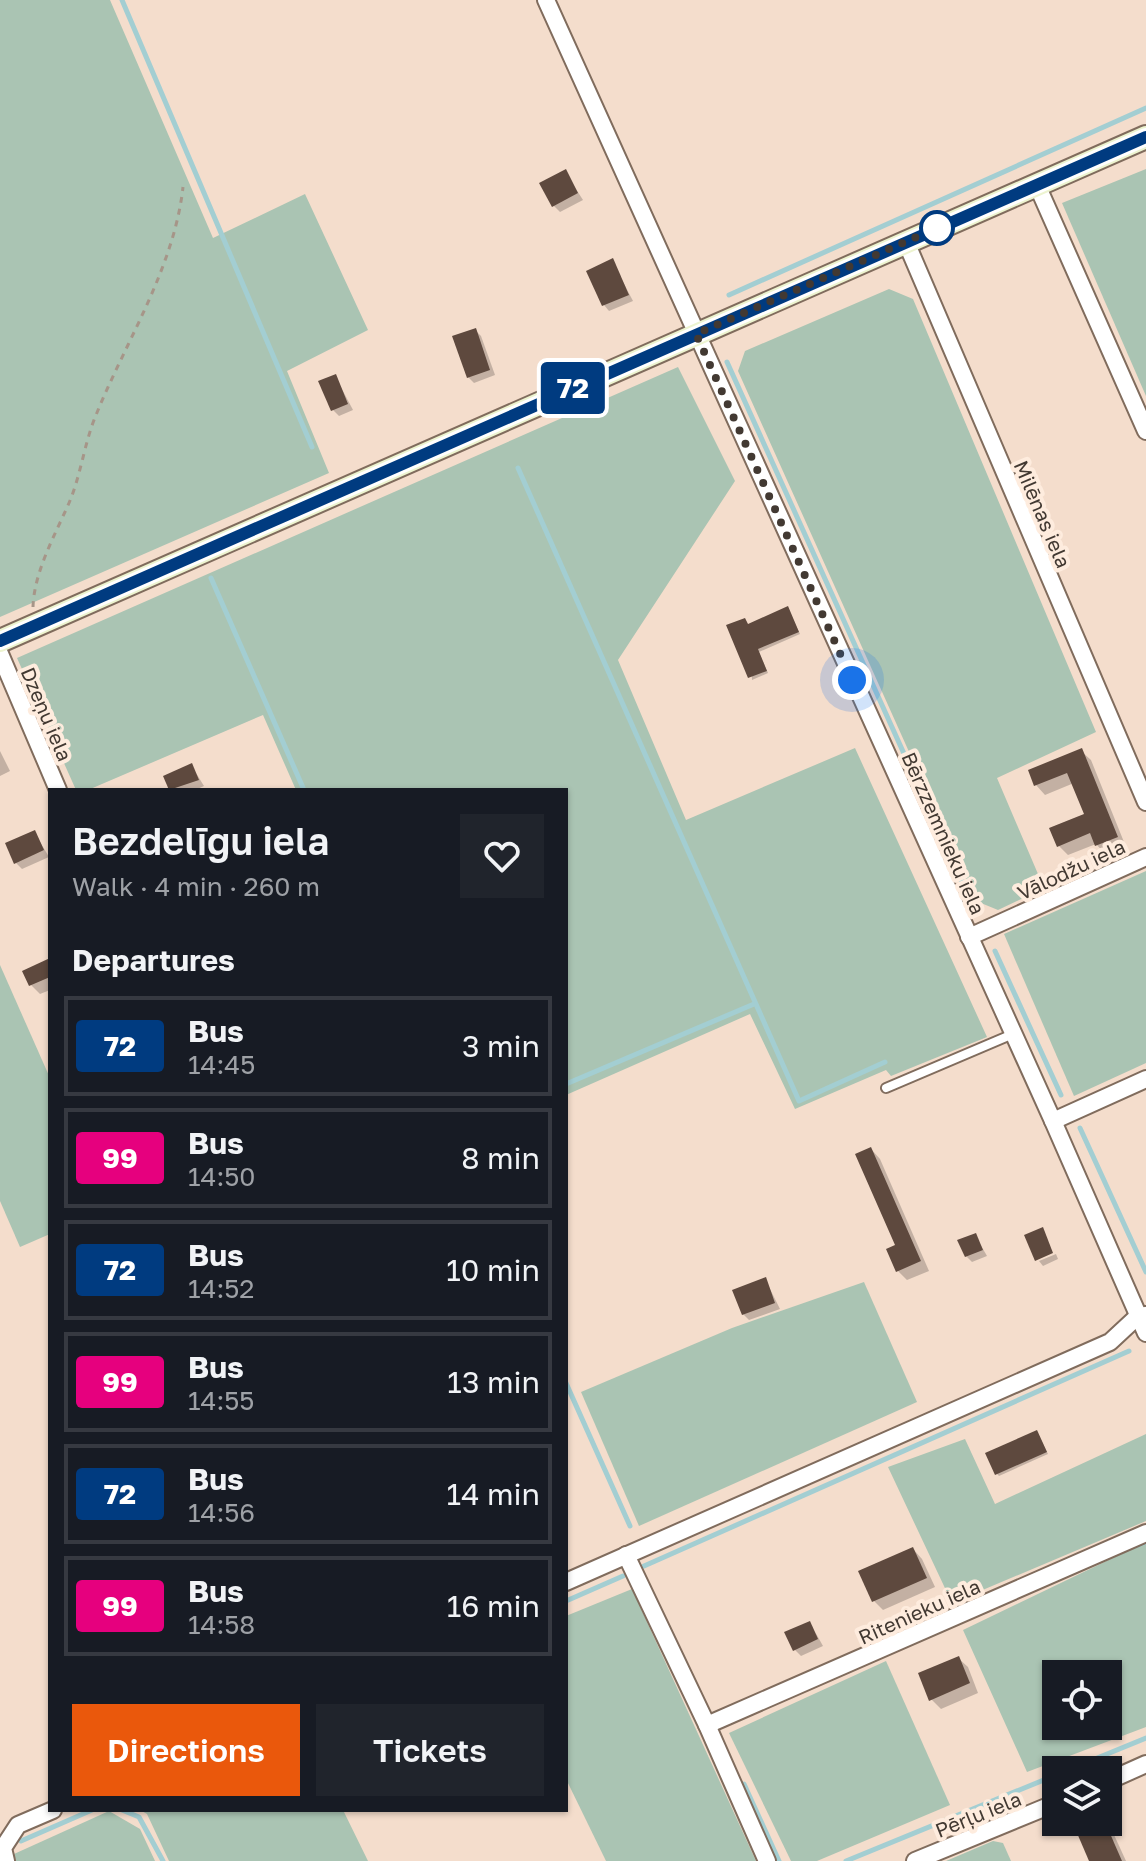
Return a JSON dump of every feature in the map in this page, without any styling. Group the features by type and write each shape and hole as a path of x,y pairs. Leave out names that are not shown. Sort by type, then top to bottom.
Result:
{"street":[{"name":"Bērzzemnieku iela","path":"546,0 1142,1316 1146,1333"},
{"path":"0,641 699,342 906,242 1146,137"},
{"path":"1037,185 1146,431"},
{"name":"Milēnas iela","path":"906,242 1146,802"},
{"name":"Dzeņu iela","path":"0,654 57,788"},
{"name":"Vālodžu iela","path":"969,937 1146,857"},
{"path":"1053,1121 1146,1079"},
{"path":"568,1581 1110,1342 1142,1316"},
{"name":"Ritenieku iela","path":"707,1725 1146,1533"},
{"path":"626,1555 707,1725 767,1861"},
{"path":"1122,1775 1146,1764"},
{"name":"Pērļu iela","path":"915,1861 1042,1809"},
{"path":"6,1861 3,1848 18,1825 48,1812"}],"lane":[{"path":"886,1088 1013,1034"}],"path":[{"path":"33,627 33,600 51,540 70,500 94,419 167,257 179,217 183,187"}],"green space":[{"path":"0,0 110,0 213,238 305,194 368,330 287,371 329,473 0,617"},
{"path":"1146,169 1146,396 1062,203"},
{"path":"889,289 913,299 1096,732 997,778 1044,888 998,910 976,901 738,371 745,351"},
{"path":"678,367 735,481 618,660 686,820 855,748 987,1037 891,1076 886,1070 795,1109 750,1014 568,1094 568,788 295,788 263,715 93,788 75,788 17,658"},
{"path":"1146,871 1146,1063 1074,1096 1004,934"},
{"path":"0,965 48,1073 48,1235 20,1247 0,1201"},
{"path":"864,1282 917,1402 639,1526 581,1392 732,1328"},
{"path":"1146,1434 1146,1521 952,1603 888,1467 965,1439 995,1504"},
{"path":"1146,1542 1146,1727 1122,1736 1122,1660 1042,1660 1042,1740 1112,1740 1069,1756 1042,1756 1042,1766 1027,1772 963,1630"},
{"path":"632,1589 756,1861 606,1861 568,1783 568,1615"},
{"path":"886,1661 950,1805 817,1861 791,1861 729,1733"},
{"path":"111,1812 140,1829 155,1861 16,1861 14,1854"},
{"path":"144,1812 344,1812 368,1861 169,1861"},
{"path":"993,1841 1003,1843 1011,1861 946,1861"}],"building":[{"path":"566,169 578,193 552,207 539,183"},
{"path":"613,258 629,295 602,306 586,271"},
{"path":"476,328 490,370 467,378 452,336"},
{"path":"336,374 348,404 331,411 318,381"},
{"path":"788,606 799,632 758,649 767,671 748,678 726,625 745,618 748,624"},
{"path":"1082,748 1118,837 1095,846 1090,833 1057,847 1049,828 1084,814 1067,773 1034,786 1028,770"},
{"path":"192,763 199,780 168,788 163,776"},
{"path":"35,830 44,850 14,864 5,843"},
{"path":"48,959 48,978 29,986 22,971"},
{"path":"871,1147 921,1261 896,1272 886,1249 895,1245 855,1154"},
{"path":"1043,1227 1053,1253 1035,1261 1024,1235"},
{"path":"976,1233 983,1250 965,1257 957,1240"},
{"path":"766,1277 775,1303 742,1315 732,1290"},
{"path":"1037,1430 1047,1452 995,1475 985,1453"},
{"path":"913,1547 927,1578 872,1602 858,1571"},
{"path":"810,1621 818,1639 793,1651 784,1632"},
{"path":"959,1656 970,1683 929,1701 918,1673"},
{"path":"1078,1836 1111,1836 1122,1861 1089,1861"}],"waterway":[{"path":"122,0 312,447"},
{"path":"729,295 1146,108"},
{"path":"727,362 971,902"},
{"path":"518,468 799,1101 885,1062"},
{"path":"211,578 303,788"},
{"path":"995,951 1061,1095"},
{"path":"568,1083 754,1004"},
{"path":"1080,1128 1146,1272"},
{"path":"644,1566 1129,1351"},
{"path":"568,1387 630,1526"},
{"path":"1132,1547 1146,1542"},
{"path":"568,1600 623,1576"},
{"path":"1102,1756 1146,1738"},
{"path":"846,1861 1042,1781"},
{"path":"744,1784 779,1861"},
{"path":"21,1841 87,1812"},
{"path":"127,1812 139,1817 163,1861"}],"bus line":[{"name":"72","path":"0,641 1146,137"}],"route":[{"path":"852,680 696,334 937,228"}]}
